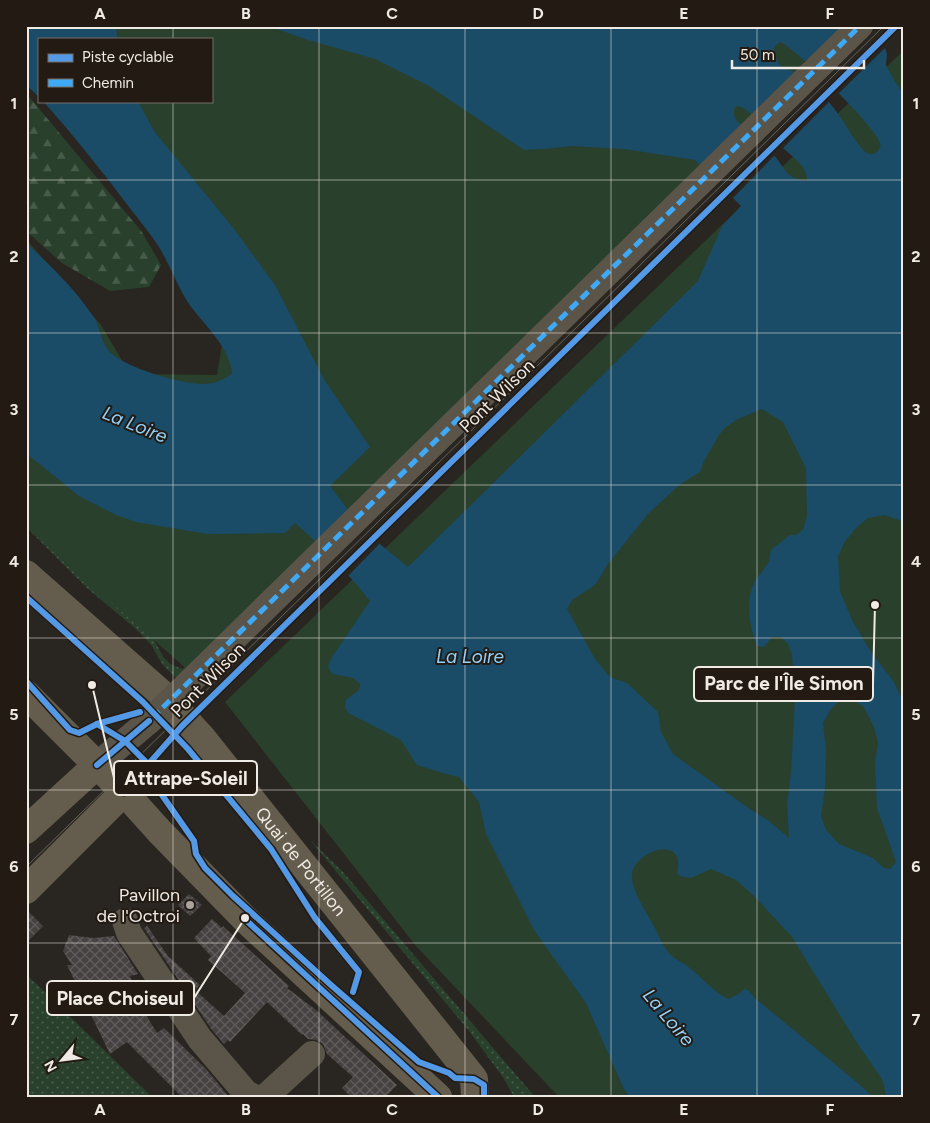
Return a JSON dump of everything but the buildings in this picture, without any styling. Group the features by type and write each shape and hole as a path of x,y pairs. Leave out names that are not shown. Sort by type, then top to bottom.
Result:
{"main road":[{"name":"Quai de Portillon","path":"26,574 162,694 203,739 474,1079 475,1097"},
{"path":"26,694 124,792 160,832 248,922 438,1097"},
{"path":"26,830 97,765"},
{"path":"26,890 124,792"},
{"name":"Quai de Portillon","path":"455,1057 464,1079 464,1097"}],"street":[{"name":"Pont Wilson","path":"97,765 165,706 860,26"},
{"path":"125,921 129,933 200,1039 246,1093 254,1097"},
{"path":"265,1097 312,1054"}],"green space":[{"path":"26,26 873,26 198,679 26,527 26,239 101,325 130,374 217,375 224,331 65,102 212,102 212,38 38,38"},
{"name":"La Loire","path":"904,50 904,1097 559,1097 416,946 225,702"},
{"path":"26,93 142,232 161,265 149,287 110,291 62,263 26,231"},
{"path":"26,503 148,629 164,658 172,665 183,669 190,658 181,683 162,664 152,646 137,630 87,588 26,527"},
{"path":"310,840 344,873 535,1097 514,1097 504,1079 469,1031"},
{"path":"26,974 44,991 152,1097 26,1097"}],"water":[{"path":"26,26 116,26 117,38 38,38 38,96 26,85"},
{"name":"La Loire","path":"268,26 863,26 885,48 887,54 886,65 904,94 904,522 885,515 868,518 856,528 844,543 838,557 840,591 852,620 871,652 894,682 904,703 904,1097 886,1097 884,1084 880,1076 857,1043 792,937 755,897 736,880 711,869 691,878 679,876 677,873 678,860 674,853 668,849 650,853 642,858 635,865 632,880 641,904 668,952 728,999 739,994 744,989 748,990 756,999 873,1097 629,1097 586,1003 534,930 486,834 479,802 459,777 417,765 401,740 348,713 345,707 346,700 359,690 360,684 353,678 332,674 328,667 332,657 370,601 344,570 295,523 285,533 208,534 136,522 116,515 79,496 26,453 26,243 70,286 96,320 107,349 119,359 155,374 193,383 215,382 232,374 227,355 222,346 189,304 156,242 98,167 44,102 139,102 154,131 234,229 275,285 325,381 370,447 330,486 352,515 380,544 408,567 698,281 722,226 741,206 695,160 624,149 572,146 524,150 429,86 375,59 308,40","holes":["781,42 803,59 851,106 875,134 880,144 878,151 872,154 865,152 840,116 822,95 801,75 782,67 778,63 774,48","738,106 750,112 781,146 800,163 806,172 807,180 804,181 792,177 787,173 775,156 737,121 734,111 735,107","762,409 783,422 806,468 807,516 803,530 796,535 790,535 771,550 769,561 752,588 749,605 750,622 757,646 764,647 772,637 781,637 788,644 792,655 795,699 791,772 787,805 789,838 769,821 673,754 661,732 658,712 627,683 610,677 595,659 567,609 572,600 597,582 608,564 648,514 679,485 700,472 719,435 726,427 738,419","850,699 863,706 874,727 878,742 875,763 877,808 896,862 890,869 884,868 873,858 839,844 826,830 821,816 825,789 826,750 823,723 831,709 839,701"]}],"pier":[{"path":"867,26 888,49 885,48 838,94 839,99 803,62"},
{"path":"803,73 834,103 829,102 783,148 784,152 749,117"},
{"path":"743,123 779,158 774,156 731,200 703,171"},
{"path":"354,513 381,542 348,576 319,547"}],"tram line":[{"path":"535,358 873,26"},
{"path":"26,867 884,26"}],"marked path":[{"path":"152,718 860,26"}],"cycle path":[{"path":"124,792 182,726 896,26"},
{"path":"26,597 143,702 188,749 271,849 315,918 359,972 353,992"},
{"path":"26,681 70,730 79,733 97,724 140,712"},
{"path":"97,765 149,721"},
{"path":"97,724 125,741 153,769 162,795 194,841 196,854 205,868 233,896 419,1062 449,1073 455,1078 474,1079 484,1085 484,1097"},
{"path":"248,922 438,1097"}],"place":[{"name":"Parc de l'Île Simon","path":"875,605"},
{"name":"Attrape-Soleil","path":"92,685"},
{"name":"Pavillon de l'Octroi","path":"190,905"},
{"name":"Place Choiseul","path":"245,918"}]}
